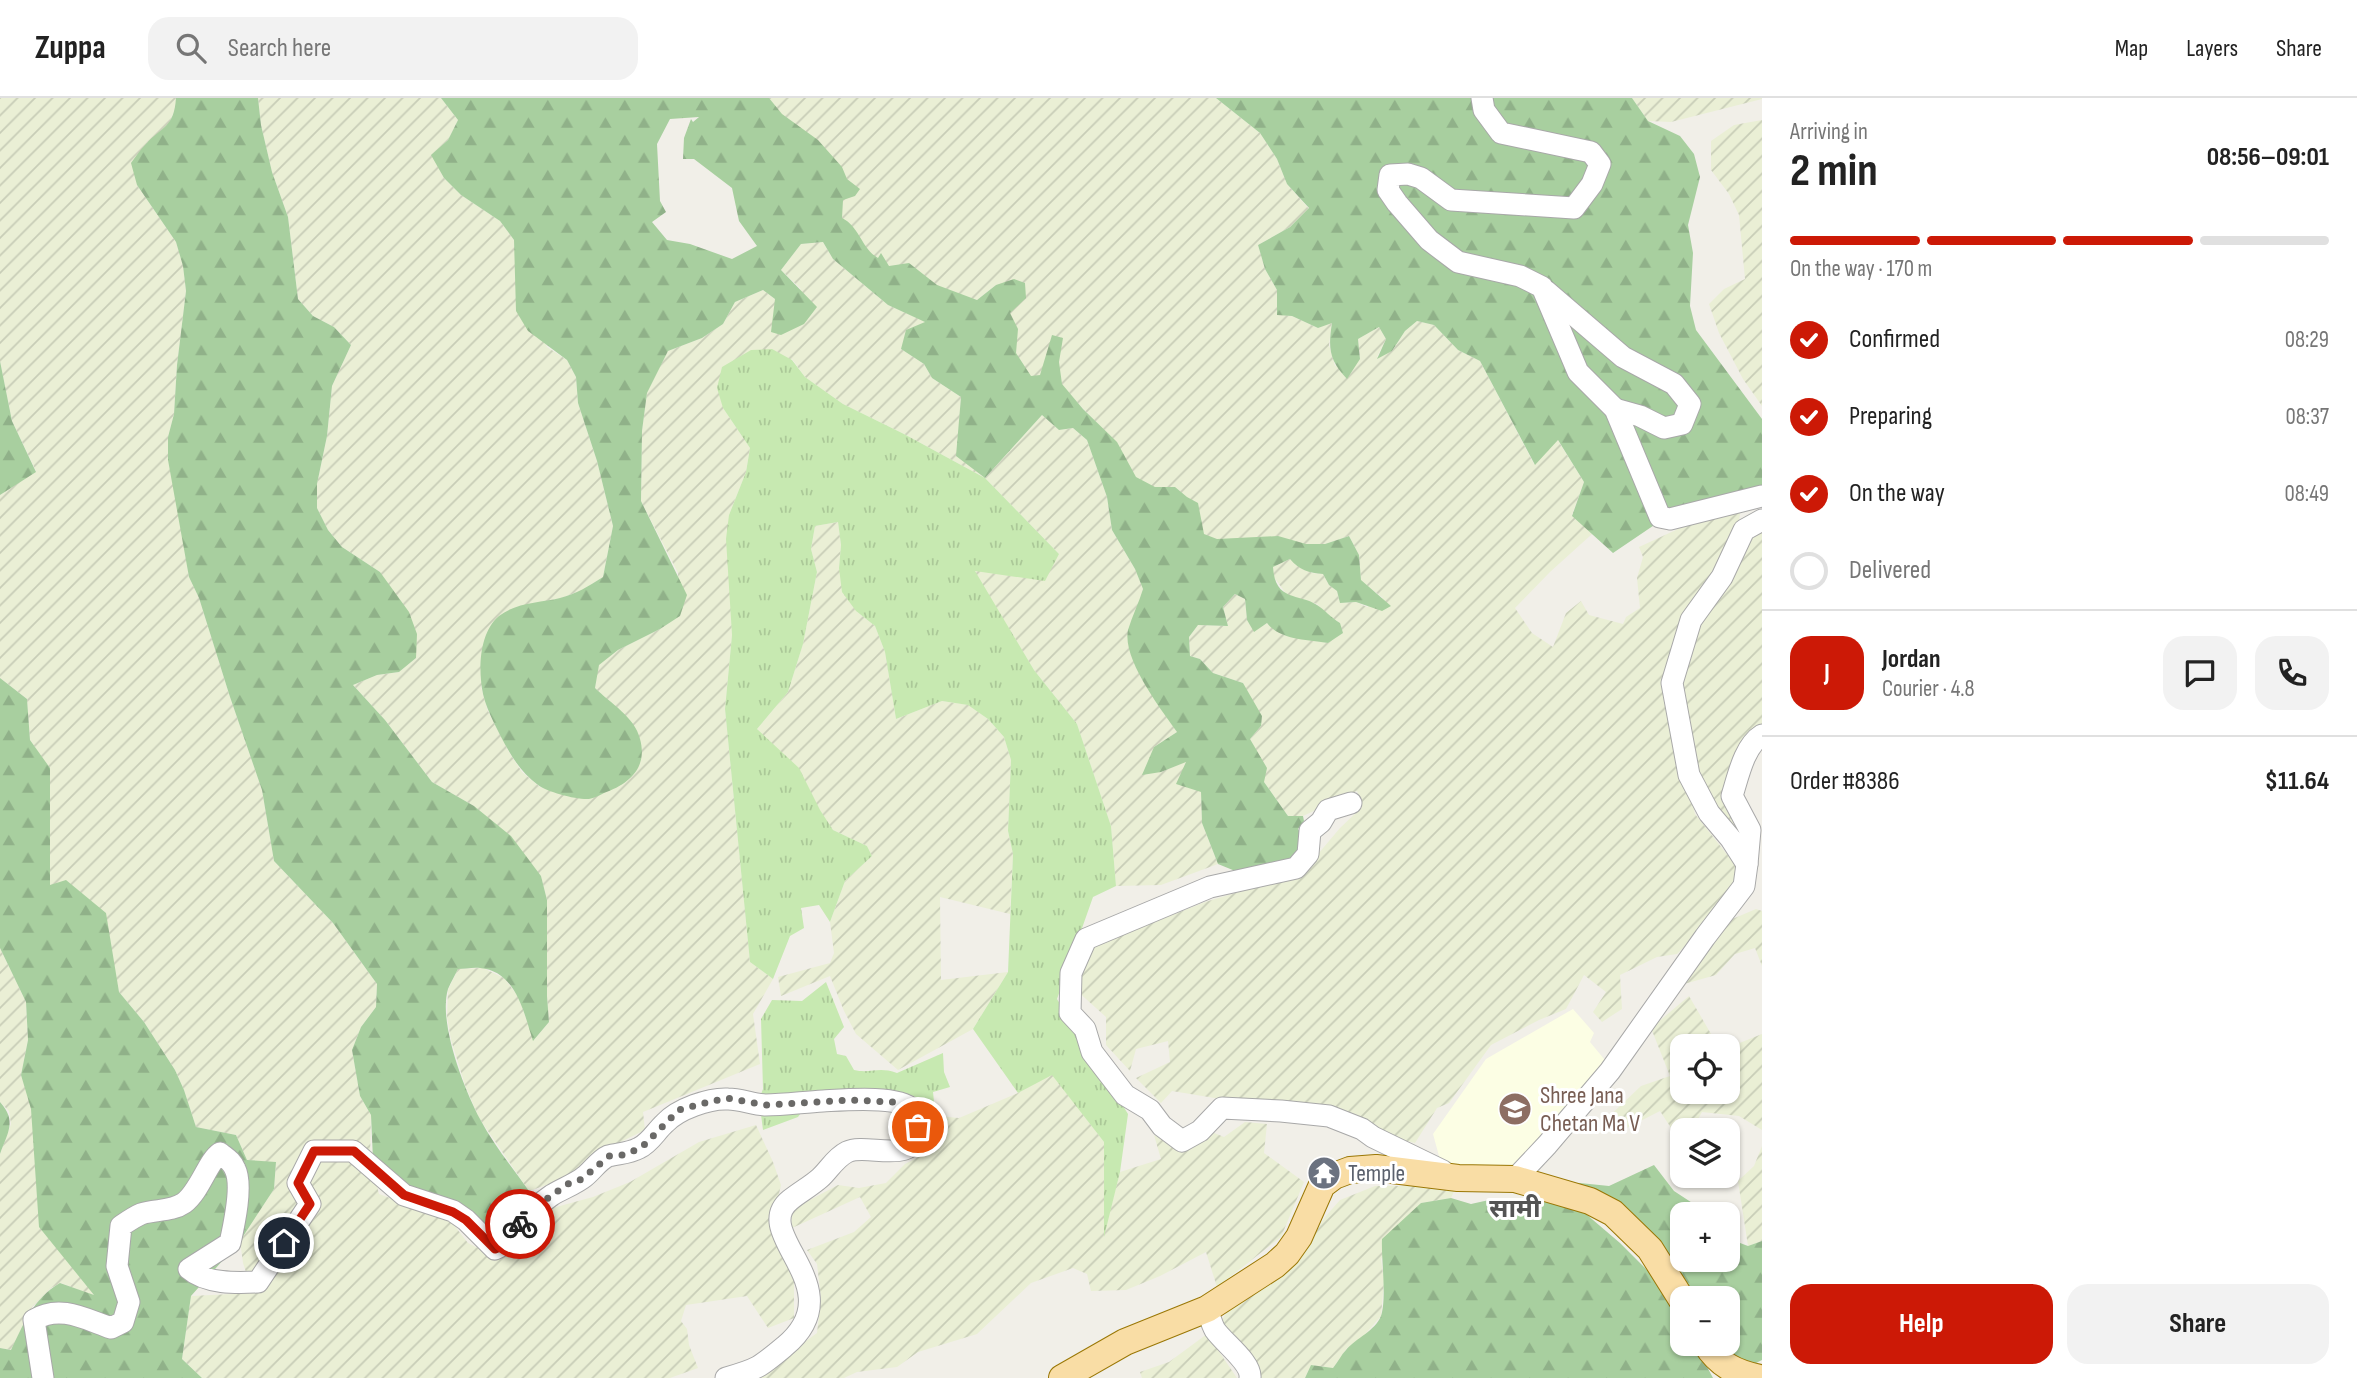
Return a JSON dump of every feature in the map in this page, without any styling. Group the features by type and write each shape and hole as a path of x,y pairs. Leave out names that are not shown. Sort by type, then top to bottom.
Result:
{"main road":[{"path":"1062,1378 1125,1342 1207,1309 1275,1265 1299,1237 1322,1185 1334,1176 1350,1170 1376,1168 1458,1178 1515,1179 1590,1201 1613,1213 1650,1249 1673,1286"},
{"path":"1713,1356 1730,1372 1760,1378"}],"street":[{"path":"1482,98 1485,110 1501,133 1591,152 1600,164 1592,184 1574,208 1451,200 1421,178 1408,174 1390,175 1388,190 1429,240 1458,262 1520,275 1542,287 1622,357 1674,384 1690,404 1682,424 1664,428 1640,416 1615,409"},
{"path":"1542,287 1578,372 1615,409 1660,517 1670,519 1762,496"},
{"path":"1747,864 1731,839 1709,813 1689,775 1672,683 1691,620 1722,577 1744,530 1762,520"},
{"path":"1515,1179 1610,1071 1744,886 1749,830 1732,796 1745,759 1755,740 1762,735"},
{"path":"1351,803 1328,810 1321,822 1310,831 1308,854 1296,868 1210,887 1185,900 1086,939 1071,973 1070,1013 1085,1029 1092,1052 1125,1095 1150,1110 1162,1125 1182,1141 1200,1131 1222,1108 1329,1116 1362,1129 1373,1138 1458,1178"},
{"path":"43,1378 34,1320 51,1313 67,1312 111,1328 123,1322 129,1302 117,1266 121,1226 141,1214 176,1208 187,1201 207,1174 215,1156 220,1153 232,1162 239,1182 230,1242 189,1269 196,1275 213,1280 258,1282 310,1204 298,1183 314,1151 354,1151 404,1195 453,1212 466,1220 495,1249 502,1246 526,1217 548,1198 568,1184 582,1179 609,1156 623,1155 641,1148 679,1110 727,1098 766,1105 851,1100 907,1106 914,1111 918,1121 916,1138 910,1146 888,1152 859,1149 847,1153 784,1206 780,1215 780,1226 806,1280 808,1318 800,1332 767,1363 726,1378"},
{"path":"1207,1309 1213,1326 1225,1343 1248,1365 1250,1378"}],"shaded area":[{"path":"0,98 176,98 176,107 167,128 147,143 137,185 176,242 183,265 186,291 174,414 168,437 189,577 199,598 262,790 274,861 333,923 377,984 376,1007 361,1027 352,1050 360,1096 371,1115 370,1159 379,1194 450,1220 468,1243 498,1258 545,1210 593,1197 630,1182 699,1142 756,1125 781,1185 771,1229 794,1267 794,1318 768,1328 747,1296 686,1305 681,1321 687,1329 689,1345 698,1368 670,1378 202,1378 182,1359 191,1296 253,1293 243,1263 240,1241 274,1189 276,1163 247,1160 236,1135 196,1127 175,1070 144,1022 119,992 113,964 50,886 50,769 30,740 27,699 0,678 0,495 36,471 12,421 0,361"},
{"path":"258,98 441,98 458,120 448,140 432,155 444,178 461,195 500,221 514,240 516,263 547,347 567,360 576,377 578,403 597,461 613,526 603,577 583,590 561,598 517,607 481,687 488,711 509,752 522,772 540,787 565,795 610,703 595,688 598,665 618,650 660,629 679,616 678,573 641,501 642,431 647,392 668,351 702,338 723,324 735,302 763,290 775,299 801,289 781,270 801,244 823,242 833,259 888,305 926,322 901,349 924,364 932,378 961,397 957,456 985,478 843,404 805,377 792,359 723,408 750,448 746,472 729,515 732,635 725,709 750,962 773,979 753,1014 760,1064 643,1112 645,1130 592,1156 567,1178 529,1191 479,1118 465,1085 451,1040 447,1017 448,990 458,969 483,968 504,978 518,996 534,1040 549,1022 547,900 541,876 474,806 432,782 385,720 353,685 377,675 399,672 416,658 380,572 342,547 328,530 317,508 317,484 327,436 332,386 351,345 334,327 313,316 298,299 288,217 272,172"},
{"path":"683,98 1216,98 1260,133 1277,159 1287,184 1309,209 1290,227 1258,245 1265,269 1277,290 1277,314 1292,316 1318,328 1332,322 1329,345 1335,366 1360,359 1358,339 1379,327 1386,339 1377,357 1392,351 1405,331 1417,321 1434,325 1458,350 1480,361 1534,464 1557,439 1584,482 1572,515 1592,534 1515,608 1532,633 1553,647 1566,613 1581,601 1589,615 1623,624 1626,617 1640,608 1637,578 1643,557 1639,547 1678,529 1741,508 1739,521 1722,563 1678,629 1687,778 1695,814 1741,872 1708,923 1677,954 1657,957 1620,975 1622,1009 1602,1022 1593,1012 1606,992 1584,975 1566,1009 1491,1045 1449,1103 1437,1108 1415,1143 1251,1104 1172,1091 1161,1103 1136,1078 1170,1062 1168,1041 1136,1049 1130,1071 1106,1045 1106,1017 1076,990 1091,943 1205,902 1302,873 1340,828 1362,807 1357,791 1303,816 1288,816 1264,782 1250,739 1261,726 1243,683 1213,673 1200,659 1190,656 1189,637 1198,625 1228,626 1223,607 1235,594 1245,599 1247,620 1254,631 1267,623 1284,635 1328,643 1340,623 1317,604 1287,595 1273,576 1273,567 1290,559 1312,573 1323,574 1329,585 1337,591 1340,603 1356,602 1367,607 1383,598 1361,581 1359,555 1349,536 1325,544 1213,548 1135,496 1097,423 1072,397 1012,386 996,285 977,300 898,274 770,208 744,142"},
{"path":"1632,98 1762,99 1671,122 1648,121"},
{"path":"1762,120 1762,406 1743,379 1719,333 1709,304 1724,289 1745,279 1739,215 1729,194 1711,170 1711,141 1734,125"},
{"path":"1042,415 1059,430 1073,428 1087,440 1107,497 1112,530 1135,569 1143,589 1138,607 1141,678 1177,732 1154,747 1161,772 1187,761 1201,791 1202,823 1218,864 1161,885 1116,886 1111,826 1077,724 1034,670 974,571 1059,554 985,478"},
{"path":"838,522 841,545 839,568 856,611 875,626 885,652 896,719 942,701 969,705 988,719 1004,737 1011,760 1008,831 1013,854 1010,914 940,897 941,980 1008,972 973,1029 898,1070 856,1034 830,976 781,996 778,977 830,963 834,953 830,922 845,881 872,856 867,846 833,830 757,729 788,692 803,644 817,572 811,549 815,526"},
{"path":"1762,527 1762,731 1741,758 1743,837 1730,828 1696,775 1681,690 1694,629 1743,543"},
{"path":"1756,909 1762,911 1762,966 1755,948 1735,954 1716,975 1684,984 1730,920"},
{"path":"0,948 26,1002 28,1040 21,1075 95,1296 61,1283 51,1288 32,1307 11,1350 0,1348 0,1154 11,1124 9,1111 0,1102"},
{"path":"1689,996 1711,1034 1670,1034 1670,1076 1651,1028"},
{"name":"Shree Jana Chetan Ma V","path":"1573,1009 1594,1033 1590,1042 1609,1065 1534,1171 1442,1167 1433,1134 1486,1059"},
{"path":"1762,1034 1762,1130 1739,1116 1702,1112 1699,1118 1670,1118 1670,1126 1660,1111 1617,1133 1601,1124 1641,1086 1670,1076 1670,1104 1740,1104 1740,1043"},
{"path":"1052,1074 1104,1142 1104,1233 1120,1172 1161,1159 1154,1135 1186,1151 1212,1132 1224,1137 1245,1122 1267,1124 1264,1153 1304,1182 1281,1237 1217,1287 1206,1252 1126,1290 1091,1291 1087,1274 1073,1268 1031,1283 977,1334 918,1352 897,1367 857,1372 844,1378 755,1378 817,1333 821,1298 817,1264 807,1250 854,1232 871,1217 860,1197 792,1228 791,1210 838,1185 859,1188 886,1183 905,1164 924,1154 926,1115 959,1118 1018,1093"},
{"path":"1762,1146 1762,1241 1748,1246 1739,1188 1740,1179 1754,1166"},
{"path":"1375,1186 1455,1189 1451,1198 1421,1203 1381,1259 1384,1281 1381,1316 1362,1338 1347,1348 1333,1368 1311,1365 1305,1378 1255,1378 1229,1340 1222,1320 1234,1300 1305,1249 1325,1217 1340,1200"},
{"path":"1207,1334 1237,1378 1142,1378 1140,1372 1169,1362"}],"green space":[{"path":"176,98 258,98 272,172 288,217 298,299 313,316 334,327 351,345 332,386 327,436 317,484 317,508 328,530 342,547 380,572 409,612 417,634 416,658 399,672 377,675 353,685 385,720 432,782 474,806 511,836 541,876 547,900 549,1022 533,1041 522,1006 510,985 492,971 480,968 458,969 448,989 446,1003 454,1055 474,1106 491,1137 529,1191 519,1217 493,1240 407,1193 373,1160 371,1115 360,1096 352,1050 361,1027 376,1007 377,984 333,923 274,861 262,790 199,598 189,577 168,460 168,437 174,414 186,291 183,266 176,242 137,185 131,163 170,121"},
{"path":"441,98 769,98 782,114 818,140 842,167 847,179 860,189 855,196 843,200 842,218 853,227 872,254 878,258 881,253 889,266 909,263 937,285 977,300 996,285 1014,279 1025,283 1026,298 1010,313 1018,329 1016,353 1031,376 1040,375 1052,335 1063,338 1059,362 1062,384 1117,442 1136,477 1155,487 1175,487 1198,503 1204,534 1217,539 1278,536 1306,544 1325,544 1349,536 1359,555 1361,580 1391,606 1382,611 1356,602 1340,603 1337,591 1329,585 1323,574 1305,570 1290,559 1273,567 1278,586 1289,595 1320,607 1340,623 1343,633 1328,643 1287,636 1272,629 1267,623 1254,632 1247,620 1245,599 1235,594 1223,607 1228,626 1198,625 1189,637 1190,656 1200,659 1213,673 1243,683 1262,716 1261,726 1250,739 1267,768 1264,782 1288,816 1303,816 1304,821 1298,829 1303,837 1301,857 1245,875 1218,864 1202,823 1201,792 1176,784 1186,762 1161,772 1142,775 1154,747 1177,732 1144,683 1131,655 1128,630 1143,589 1135,569 1112,530 1107,497 1087,440 1073,428 1059,430 1042,415 985,478 956,456 961,397 932,378 924,364 901,349 906,330 925,322 888,305 833,259 823,242 801,244 781,270 817,307 804,324 781,335 771,332 775,299 763,290 735,302 723,324 702,338 668,351 647,393 642,431 641,501 687,595 680,616 618,650 599,665 595,688 628,717 637,731 642,749 639,766 621,785 589,799 555,793 532,780 508,749 485,701 481,654 485,637 493,622 506,611 521,605 566,596 603,577 613,526 597,461 578,403 576,377 567,360 528,331 516,311 514,240 500,221 461,195 444,178 431,155 448,140 458,120","holes":["699,117 693,122 691,119 684,138 683,159 694,159 732,188 739,221 757,246 732,259 690,244 667,240 652,222 666,212 660,201 657,144 670,119"]},
{"path":"1216,98 1632,98 1648,121 1680,136 1694,154 1700,177 1688,225 1693,253 1690,306 1696,330 1762,419 1762,489 1675,511 1613,553 1572,516 1584,482 1558,440 1535,465 1480,361 1458,350 1434,325 1417,321 1405,331 1392,351 1377,359 1386,339 1379,327 1358,339 1360,359 1347,379 1336,366 1331,353 1332,323 1318,328 1292,316 1277,315 1277,290 1265,269 1258,245 1290,227 1309,208 1287,184 1277,159 1260,133"},
{"path":"772,349 792,360 805,377 843,404 985,478 1059,554 1045,581 975,571 1034,670 1077,724 1111,826 1116,886 1093,897 1057,999 1128,1114 1120,1172 1104,1237 1104,1142 1052,1075 1018,1093 973,1029 1008,972 1013,854 1008,831 1011,760 1004,737 988,719 968,705 942,701 896,719 885,652 875,626 856,611 842,592 838,522 815,526 811,549 817,572 803,644 788,692 757,729 799,768 833,830 867,846 872,856 845,881 830,922 819,905 801,908 804,928 790,936 773,979 750,962 725,709 732,635 726,539 729,515 746,472 750,448 723,408 717,388 722,367 751,350"},
{"path":"0,361 12,421 36,472 0,495"},
{"path":"0,678 27,699 30,740 50,768 50,885 66,880 106,913 119,992 144,1022 175,1070 196,1127 236,1135 247,1160 276,1162 274,1189 240,1241 191,1296 182,1359 202,1378 0,1378 0,1348 11,1350 30,1312 43,1296 60,1283 94,1295 39,1227 31,1109 21,1075 28,1040 26,1002 0,948"},
{"path":"826,982 844,1027 834,1039 837,1054 846,1056 854,1070 885,1070 897,1073 943,1053 944,1072 950,1087 933,1092 935,1111 926,1111 914,1096 897,1092 815,1093 798,1117 763,1130 759,1099 763,1089 761,1019 772,1000 802,1001"},
{"path":"0,1102 10,1121 0,1154"},
{"path":"1654,1165 1670,1188 1691,1202 1670,1202 1670,1272 1740,1272 1740,1243 1748,1246 1762,1241 1762,1360 1754,1364 1741,1364 1735,1356 1740,1356 1740,1286 1677,1286 1565,1187 1580,1183 1609,1186"},
{"path":"1451,1198 1471,1204 1498,1198 1555,1203 1586,1214 1620,1243 1662,1285 1670,1297 1670,1356 1701,1356 1713,1378 1305,1378 1311,1365 1333,1368 1350,1346 1378,1321 1384,1299 1382,1239 1421,1203"}],"way so far":[{"path":"520,1224 536,1207 568,1184 582,1179 609,1156 623,1155 641,1148 679,1110 709,1102 727,1098 766,1105 851,1100 892,1102 914,1111 918,1127"}],"place":[{"name":"Shree Jana Chetan Ma V","path":"1515,1109"},
{"name":"Temple","path":"1324,1173"}],"district":[{"name":"सामी","path":"1515,1209"}],"route":[{"path":"284,1243 310,1204 298,1183 314,1151 354,1151 404,1195 453,1212 466,1220 495,1249 502,1246 520,1224"}]}
